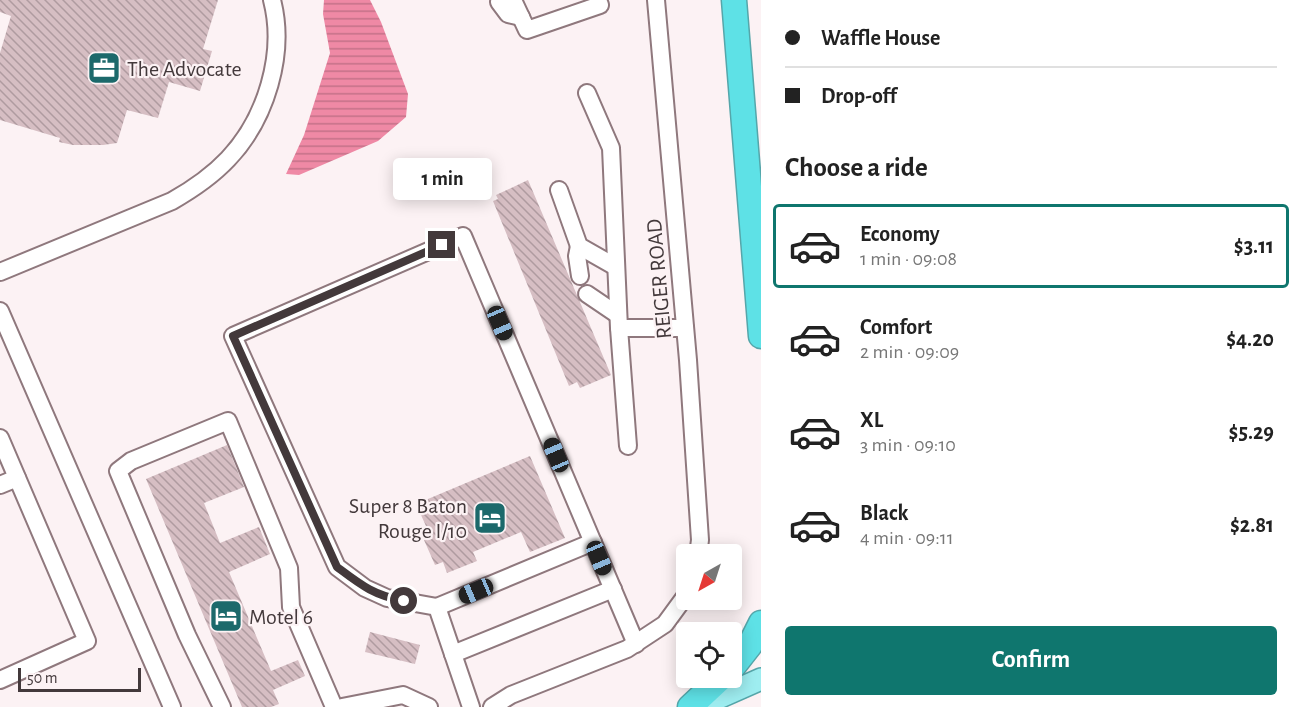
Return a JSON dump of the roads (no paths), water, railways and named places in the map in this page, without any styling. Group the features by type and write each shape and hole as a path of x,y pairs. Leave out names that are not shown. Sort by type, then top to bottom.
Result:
{"highway":[{"path":"734,0 761,336"},
{"path":"742,655 761,623"},
{"path":"690,707 710,688"}],"main road":[{"path":"698,707 761,679"}],"street":[{"path":"0,272 172,201 195,188 229,158 254,123 269,86 275,60 276,37 272,0"},
{"path":"506,1 521,17 527,30 600,5 598,0"},
{"name":"REIGER ROAD","path":"656,0 685,328 699,544"},
{"path":"586,93 611,148 618,321 628,446"},
{"path":"559,190 579,246 577,256 580,276"},
{"path":"593,542 437,607 387,598 365,588 337,567 233,336 463,236 613,589 636,644"},
{"path":"579,246 616,267"},
{"path":"587,294 618,321 685,328"},
{"path":"0,311 172,707"},
{"path":"222,707 187,635 118,471 131,461 228,421 289,568 291,607 334,707"},
{"path":"0,438 87,641 0,680"},
{"path":"0,485 17,478"},
{"path":"453,654 613,589"},
{"path":"437,607 471,707"},
{"path":"492,707 511,695 627,650 664,624 676,608"},
{"path":"342,707 403,695 429,707"}],"place":[{"name":"The Advocate","path":"104,68"},
{"name":"Super 8 Baton Rouge I/10","path":"490,518"},
{"name":"Motel 6","path":"226,616"}]}
